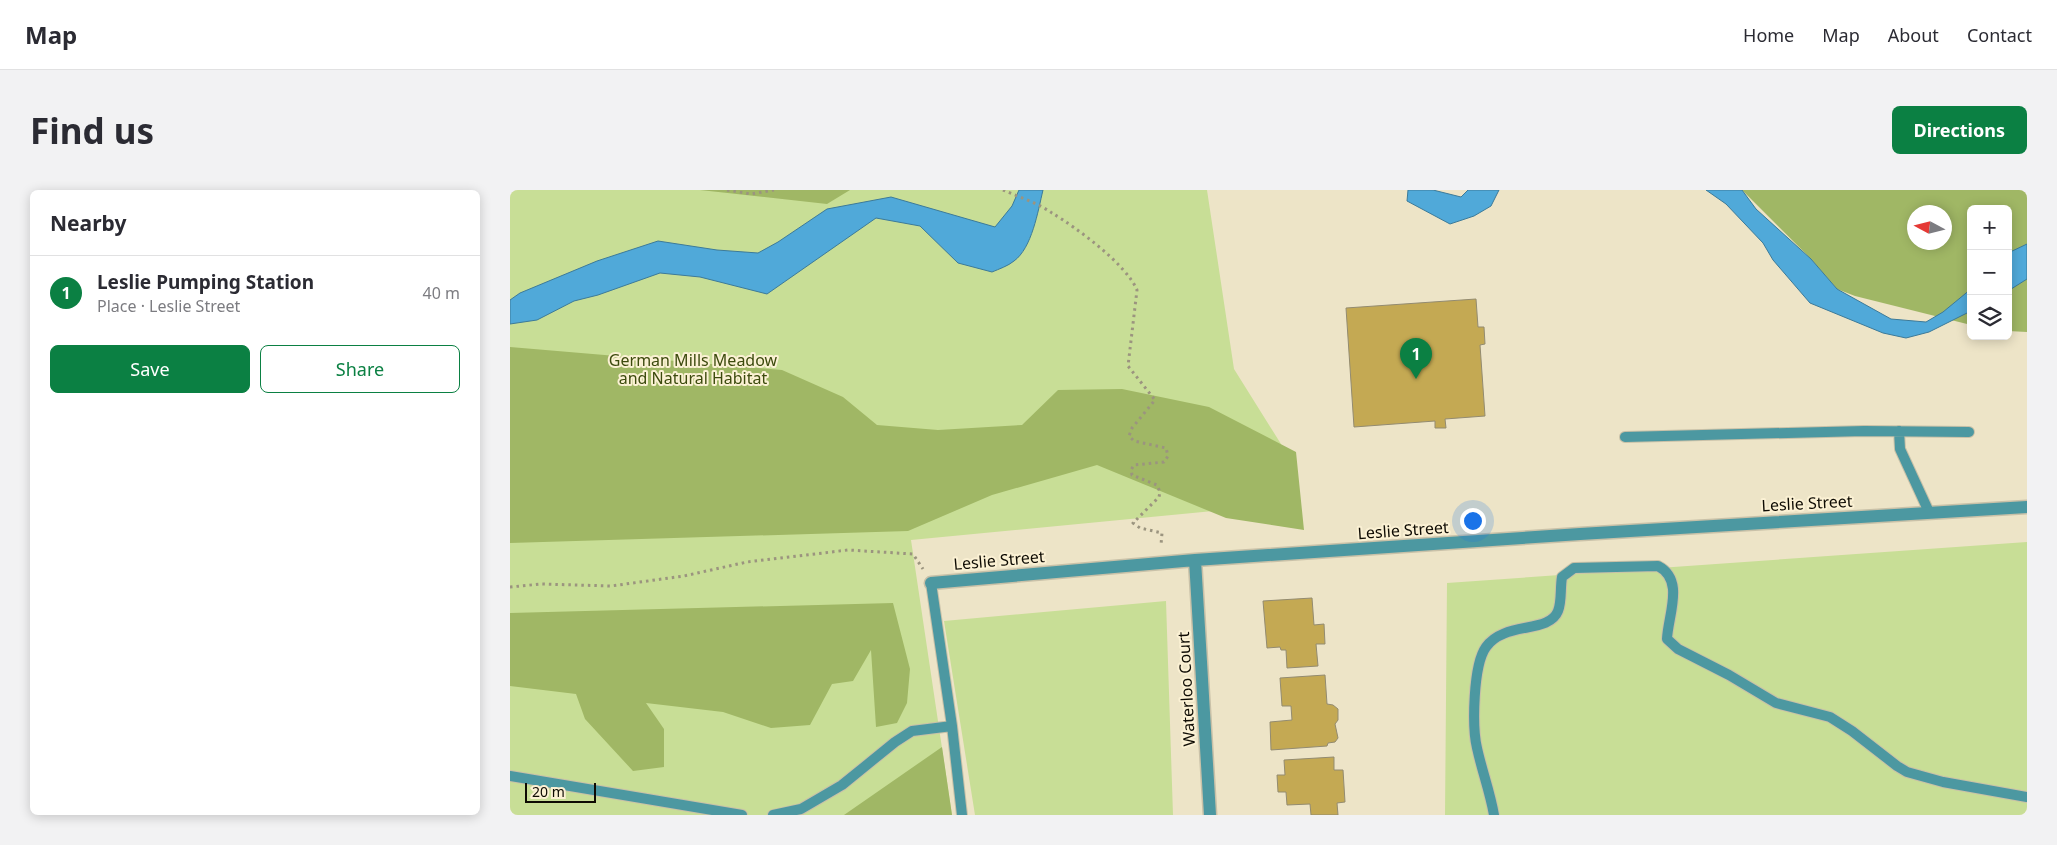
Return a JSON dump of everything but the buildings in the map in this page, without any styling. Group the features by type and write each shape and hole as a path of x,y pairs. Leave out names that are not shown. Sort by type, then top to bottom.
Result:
{"street":[{"name":"Leslie Street","path":"931,584 1195,560 2027,506"},
{"name":"Waterloo Court","path":"1195,560 1210,815"}],"lane":[{"path":"1899,431 1900,449 1929,512"},
{"path":"1625,437 1899,431 1969,432"},
{"path":"1494,815 1476,746 1476,672 1480,656 1489,642 1497,636 1517,628 1546,623 1554,618 1558,610 1562,577 1574,568 1658,566 1671,578 1673,592 1667,639 1678,649 1729,674 1776,703 1830,717 1852,731 1896,766 1907,772 1923,778 2027,796"},
{"path":"931,584 952,726 962,815"},
{"path":"773,815 801,809 842,785 895,742 912,731 952,726"},
{"path":"510,776 742,815"}],"path":[{"path":"727,190 751,194 774,190"},
{"path":"1003,190 1051,212 1098,246 1132,278 1137,290 1128,366 1155,400 1132,428 1129,436 1134,441 1166,448 1168,456 1164,462 1134,465 1131,470 1132,475 1157,485 1160,492 1159,497 1133,524 1140,528 1162,533 1161,545 1153,564"},
{"path":"510,587 541,584 611,586 684,576 747,562 848,550 913,554 931,584"}],"green space":[{"name":"German Mills Meadow and Natural Habitat","path":"510,190 1207,190 1234,369 1281,444 1286,504 911,540 952,815 510,815"},
{"path":"700,190 850,190 827,204"},
{"path":"1742,190 2027,190 2027,332 2012,331 2012,205 1967,205 1967,324 1855,296 1837,289 1811,259"},
{"path":"510,347 782,370 843,397 877,425 938,430 1022,425 1058,390 1122,389 1209,407 1296,452 1304,530 1226,518 1097,465 992,495 908,531 510,543"},
{"path":"2027,542 2027,815 1445,815 1447,583"},
{"path":"1166,601 1173,815 975,815 944,621"},
{"path":"893,603 910,669 907,703 897,723 876,727 871,650 853,681 832,684 810,725 771,728 723,712 646,703 664,729 664,767 633,771 585,719 576,694 510,686 510,613"},
{"path":"942,747 952,815 844,815"}],"water":[{"path":"1019,190 1043,190 1030,238 1014,261 992,272 958,263 920,226 876,218 767,294 700,277 660,273 598,295 574,301 537,320 510,324 510,300 520,293 597,261 658,241 717,250 758,253 827,209 891,197 995,227 1012,206"},
{"path":"1408,190 1433,190 1461,197 1468,190 1499,190 1491,206 1474,216 1450,224 1407,201"},
{"path":"1706,190 1742,190 1756,209 1811,259 1837,289 1891,319 1926,322 1943,312 1967,292 1967,313 1929,332 1906,338 1883,333 1810,303 1773,260 1763,243 1726,204"},
{"path":"2027,244 2027,279 2012,288 2012,251"}],"place":[{"name":"Leslie Pumping Station","path":"1416,379"}]}
